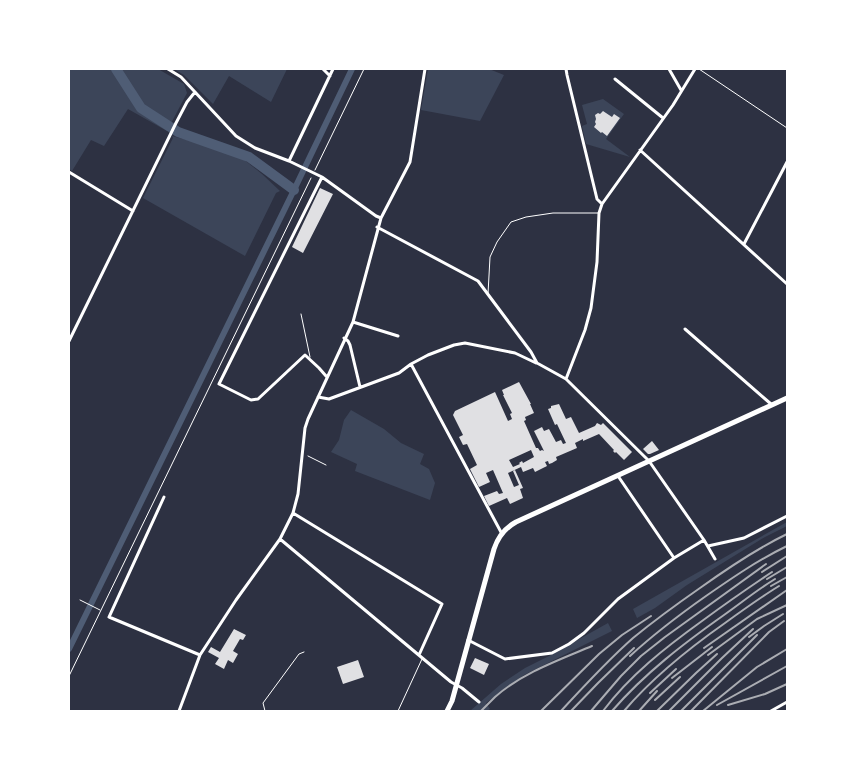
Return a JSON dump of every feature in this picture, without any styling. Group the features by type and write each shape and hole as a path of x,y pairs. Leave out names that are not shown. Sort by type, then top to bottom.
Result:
{"main road":[{"path":"447,711 452,701 494,548 508,527 787,398"}],"street":[{"path":"168,69 181,77 236,136 255,148 289,160 314,172 381,218"},
{"path":"323,69 330,76"},
{"path":"289,160 334,69"},
{"path":"179,711 200,655 280,538 293,513 298,494 305,428 326,376 352,322 381,218 410,162 425,69"},
{"path":"566,69 597,199 602,204"},
{"path":"669,69 682,90"},
{"path":"566,379 585,330 591,308 597,262 599,214 602,204 697,69"},
{"path":"615,79 663,118"},
{"path":"69,341 176,122 195,92"},
{"path":"640,150 787,284"},
{"path":"744,244 787,162"},
{"path":"69,172 133,211"},
{"path":"322,177 219,384 251,400 258,399 305,355 326,376"},
{"path":"378,227 478,281 531,352 537,363"},
{"path":"352,322 398,336"},
{"path":"685,329 772,405"},
{"path":"344,338 350,345 360,387"},
{"path":"318,397 329,399 399,373 428,355 454,345 465,343 515,353 566,379 649,461 715,559"},
{"path":"411,364 502,534"},
{"path":"618,475 674,558"},
{"path":"164,497 109,617 200,655"},
{"path":"293,513 442,604 420,656"},
{"path":"708,546 744,538 787,516"},
{"path":"280,538 451,682 462,688 479,702"},
{"path":"468,640 505,659 552,653 584,633 618,599 674,558 704,540"},
{"path":"771,711 787,703"}],"lane":[{"path":"488,294 490,257 497,242 511,222 526,217 553,213 599,214"},
{"path":"301,314 310,360"},
{"path":"265,711 264,703 299,654 304,652"},
{"path":"398,711 420,656"}],"path":[{"path":"69,676 364,69"},
{"path":"697,69 787,128"},
{"path":"303,453 326,465"},
{"path":"80,600 101,610"}],"shaded area":[{"path":"69,69 158,69 184,84 187,93 167,131 128,109 104,146 91,140 72,171 69,169"},
{"path":"174,69 287,69 271,102 229,76 213,104 184,75"},
{"path":"428,69 489,69 504,75 480,121 421,110"},
{"path":"603,99 624,114 606,139 630,157 586,144 582,126 587,124 582,105"},
{"path":"172,136 236,153 280,191 276,193 245,256 143,198 173,138"},
{"path":"351,410 384,429 401,443 424,454 420,464 429,469 435,483 430,500 355,471 357,464 331,452 339,440 344,420"},
{"path":"787,522 787,526 765,537 637,618 633,609"},
{"path":"608,623 612,631 524,675 486,703 490,709 487,711 470,711 501,684 525,668"}],"building":[{"path":"603,111 612,117 614,114 620,118 607,136 594,127 596,124 595,115"},
{"path":"320,188 333,194 303,253 292,247"},
{"path":"519,382 534,413 525,417 526,420 524,421 536,448 540,451 544,451 534,431 542,427 544,431 549,429 556,442 561,440 563,444 566,443 548,409 559,404 566,419 571,417 579,433 595,426 597,423 601,425 603,423 632,452 624,460 613,451 599,434 583,441 583,439 575,443 577,448 556,457 557,460 552,463 545,462 547,466 535,472 533,468 523,472 521,467 508,473 514,487 519,485 513,471 515,470 523,488 520,489 523,498 510,504 507,498 489,506 484,496 497,491 499,494 503,493 493,470 486,473 490,482 479,487 470,469 477,465 467,444 463,445 459,437 463,435 453,415 455,411 495,392 508,421 512,419 510,414 512,413 502,390","holes":["531,450 534,457 523,463 522,461 513,467 509,460"]},
{"path":"652,441 659,450 648,454 643,449"},
{"path":"234,629 246,635 243,640 240,639 233,651 238,654 233,663 228,660 224,669 215,664 219,658 208,652 211,647 220,652"},
{"path":"475,658 489,664 484,675 470,668"},
{"path":"358,660 364,677 343,684 337,667"}],"waterway":[{"path":"116,69 141,108 178,132 249,157 294,190"},
{"path":"69,649 352,69"}],"railway":[{"path":"561,711 633,638 732,566 787,534"},
{"path":"630,656 706,596 755,563 787,546"},
{"path":"762,572 787,556"},
{"path":"591,711 641,656 766,564"},
{"path":"767,579 787,567"},
{"path":"603,711 625,685 662,651 719,608 772,572"},
{"path":"771,586 787,577"},
{"path":"612,711 638,684 679,648 775,579"},
{"path":"624,711 659,675 684,653 738,613 779,586"},
{"path":"704,648 787,590"},
{"path":"708,655 757,619 787,605"},
{"path":"749,637 783,614"},
{"path":"541,711 599,654 622,635 651,616"},
{"path":"691,711 769,632 784,621"},
{"path":"669,711 753,629"},
{"path":"681,711 757,635"},
{"path":"481,711 495,697 517,681 541,668 592,646"},
{"path":"672,678 712,647"},
{"path":"571,711 634,648"},
{"path":"703,711 757,667 787,649"},
{"path":"657,711 717,654"},
{"path":"717,705 787,666"},
{"path":"650,693 676,669"},
{"path":"655,700 680,677"},
{"path":"728,705 765,694 787,684"},
{"path":"639,711 657,691"}]}
